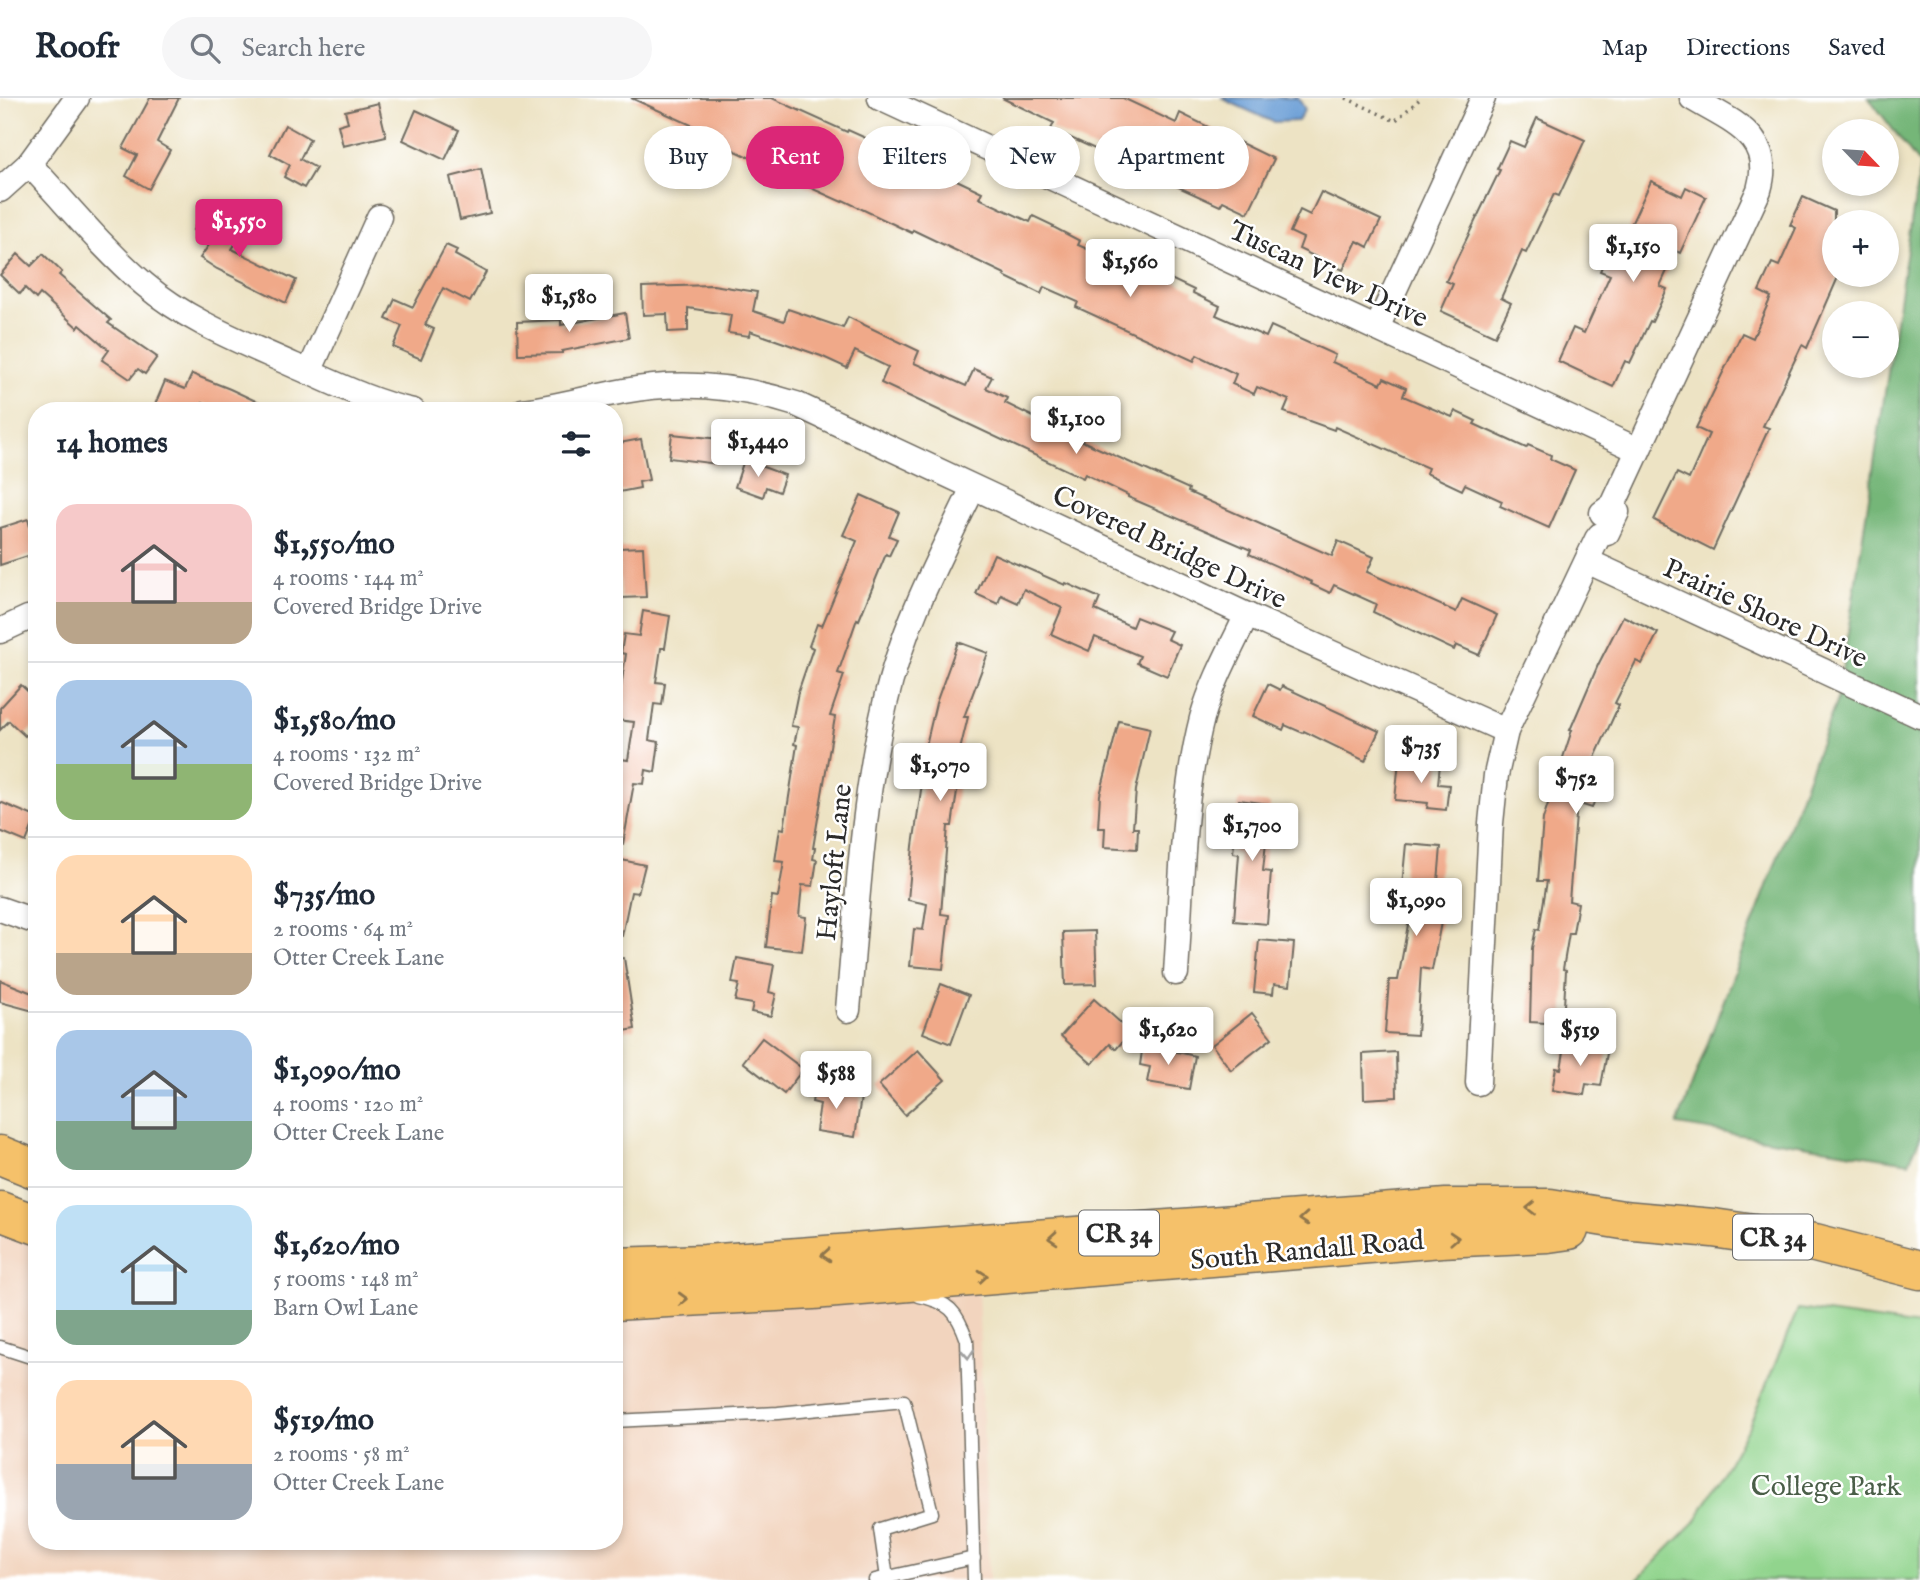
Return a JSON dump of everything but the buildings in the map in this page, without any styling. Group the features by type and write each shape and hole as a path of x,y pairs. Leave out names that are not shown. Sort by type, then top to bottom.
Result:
{"main road":[{"path":"0,1155 28,1166"},
{"name":"South Randall Road","path":"623,1267 705,1264 1446,1208 1550,1208 1623,1220 1713,1228 1815,1243 1920,1270"},
{"name":"South Randall Road","path":"623,1301 813,1290 1441,1238 1548,1233 1623,1220"}],"street":[{"path":"0,190 29,164 78,98"},
{"name":"Tuscan View Drive","path":"880,98 1638,450"},
{"path":"1377,328 1483,98"},
{"path":"1478,1083 1491,822 1496,775 1506,731 1600,535 1607,533 1613,524 1617,512 1613,505 1763,177 1762,154 1757,143 1738,126 1692,98"},
{"path":"29,164 145,285 174,307 221,333 381,402"},
{"path":"309,372 379,217"},
{"name":"Covered Bridge Drive","path":"573,402 626,390 678,385 720,386 758,392 807,410 1247,615 1506,731"},
{"name":"Hayloft Lane","path":"848,1010 867,814 885,703 919,600 973,488"},
{"name":"Prairie Shore Drive","path":"1587,561 1920,716"},
{"path":"1176,972 1193,755 1203,715 1247,615"},
{"path":"0,631 28,618"},
{"path":"0,909 28,919"}],"lane":[{"path":"813,1290 909,1293 939,1302 957,1315 967,1340 969,1370 974,1580"},
{"path":"0,1347 28,1356"},
{"path":"623,1421 740,1415 904,1401 932,1513 880,1529 881,1579 974,1558"}],"path":[{"path":"1346,98 1395,121 1421,98"}],"shaded area":[{"path":"0,1225 28,1234 28,1550 623,1550 623,1313 978,1288 989,1580 0,1580"}],"green space":[{"path":"1869,98 1920,98 1920,165 1899,137 1899,119 1885,119"},
{"path":"1920,165 1920,1138 1909,1162 1677,1125 1838,697 1887,378 1899,378 1899,301"},
{"name":"College Park","path":"1798,1309 1920,1326 1920,1580 1637,1580 1695,1522 1749,1426"}],"water":[{"path":"1221,98 1298,98 1305,109 1298,121 1273,122"}]}
